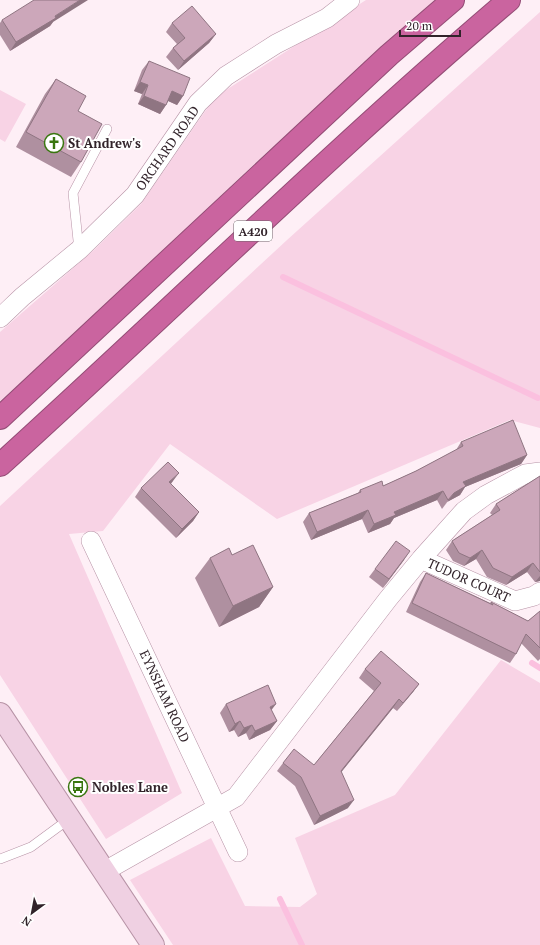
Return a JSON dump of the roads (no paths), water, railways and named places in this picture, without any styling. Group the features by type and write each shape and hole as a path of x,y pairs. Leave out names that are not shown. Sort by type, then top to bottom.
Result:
{"highway":[{"name":"A420","path":"0,418 389,55 453,0"},
{"name":"A420","path":"0,465 78,395 384,110 509,0"}],"main road":[{"path":"0,714 153,945"}],"street":[{"name":"ORCHARD ROAD","path":"0,318 22,297 79,250 135,195 198,102 226,76 276,44 327,18 350,0"},
{"name":"TUDOR COURT","path":"217,807 236,797 388,599 421,559 464,512 486,495 525,474 540,472"},
{"name":"EYNSHAM ROAD","path":"91,541 238,852"},
{"name":"TUDOR COURT","path":"421,559 514,601 534,596 540,592"},
{"path":"105,871 217,807"}],"lane":[{"path":"79,250 73,193 107,129"},
{"path":"0,860 31,847 69,819"}],"waterway":[{"path":"283,277 538,398"},
{"path":"532,663 540,668"},
{"path":"280,899 302,945"}],"place":[{"name":"St Andrew's","path":"54,143"},
{"name":"Nobles Lane","path":"78,787"}]}
